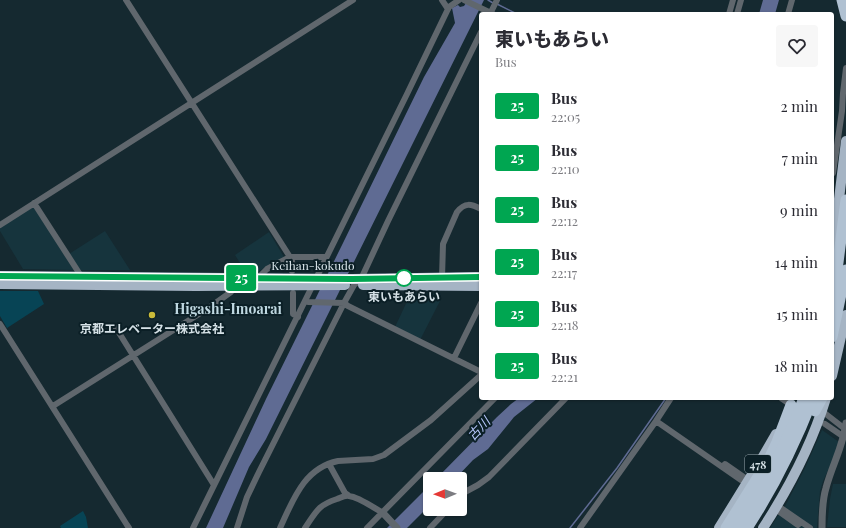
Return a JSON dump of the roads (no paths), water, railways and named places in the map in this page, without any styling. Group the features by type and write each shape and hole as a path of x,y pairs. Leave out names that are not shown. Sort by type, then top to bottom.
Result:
{"highway":[{"path":"842,0 846,16"},
{"path":"834,230 838,175 846,141"},
{"path":"838,276 846,200"},
{"path":"846,224 838,276 834,290 846,290"},
{"path":"834,327 846,270"},
{"name":"Keihan-kokudo","path":"0,276 258,278 316,282"},
{"name":"Keihan-kokudo","path":"354,282 479,277"},
{"name":"Keihan-kokudo","path":"0,284 231,286 316,282 354,282 479,286"},
{"path":"834,367 846,315"},
{"path":"726,528 768,461 777,442 789,400"},
{"name":"478","path":"718,528 745,480 773,440 789,400"},
{"path":"736,528 763,485 778,457 803,400"},
{"path":"747,528 774,484 795,442 812,400"},
{"path":"763,528 779,508 799,467 811,439 822,400"},
{"path":"755,528 780,485 825,400"}],"street":[{"path":"126,0 290,257 292,261 292,271"},
{"path":"0,225 353,0"},
{"path":"442,0 449,8"},
{"path":"193,528 316,282 326,257 408,94 449,8 459,0"},
{"path":"465,0 488,12"},
{"path":"492,12 497,0"},
{"path":"730,12 733,0"},
{"path":"737,12 740,0"},
{"path":"789,12 792,0"},
{"path":"237,528 247,497 342,303 388,221 479,36"},
{"path":"834,155 842,111 846,68"},
{"path":"834,164 838,175"},
{"path":"34,203 81,276"},
{"path":"442,278 443,244 457,212 464,206 469,205 479,208"},
{"path":"258,278 267,270 290,257 326,257"},
{"path":"53,406 210,307 231,292 231,286"},
{"path":"292,294 293,314 298,317"},
{"path":"306,302 342,303 454,358 479,373"},
{"path":"454,358 479,307"},
{"path":"0,324 129,528"},
{"path":"116,328 214,485"},
{"path":"280,528 298,491 312,474 323,466 338,461 373,458 384,455 431,420 479,376"},
{"path":"367,528 384,515 436,457 494,400"},
{"path":"467,491 489,477 564,400"},
{"path":"580,528 670,400"},
{"path":"819,411 846,426 844,437 825,489 822,528"},
{"path":"656,421 722,467 725,464 745,480"},
{"path":"825,424 844,437"},
{"path":"329,464 345,493 357,498 384,515 397,528"},
{"path":"305,528 321,506 329,501 348,495"},
{"path":"779,508 798,526 801,522 810,528"},
{"path":"430,528 441,516"}],"waterway":[{"path":"488,0 493,3"},
{"path":"497,4 513,12"},
{"path":"570,528 617,468 665,400"}],"place":[{"name":"東いもあらい","path":"404,278"},
{"name":"京都エレベーター株式会社","path":"152,315"}],"district":[{"name":"Higashi-Imoarai","path":"228,308"}],"water label":[{"name":"古川","path":"478,428"}]}
